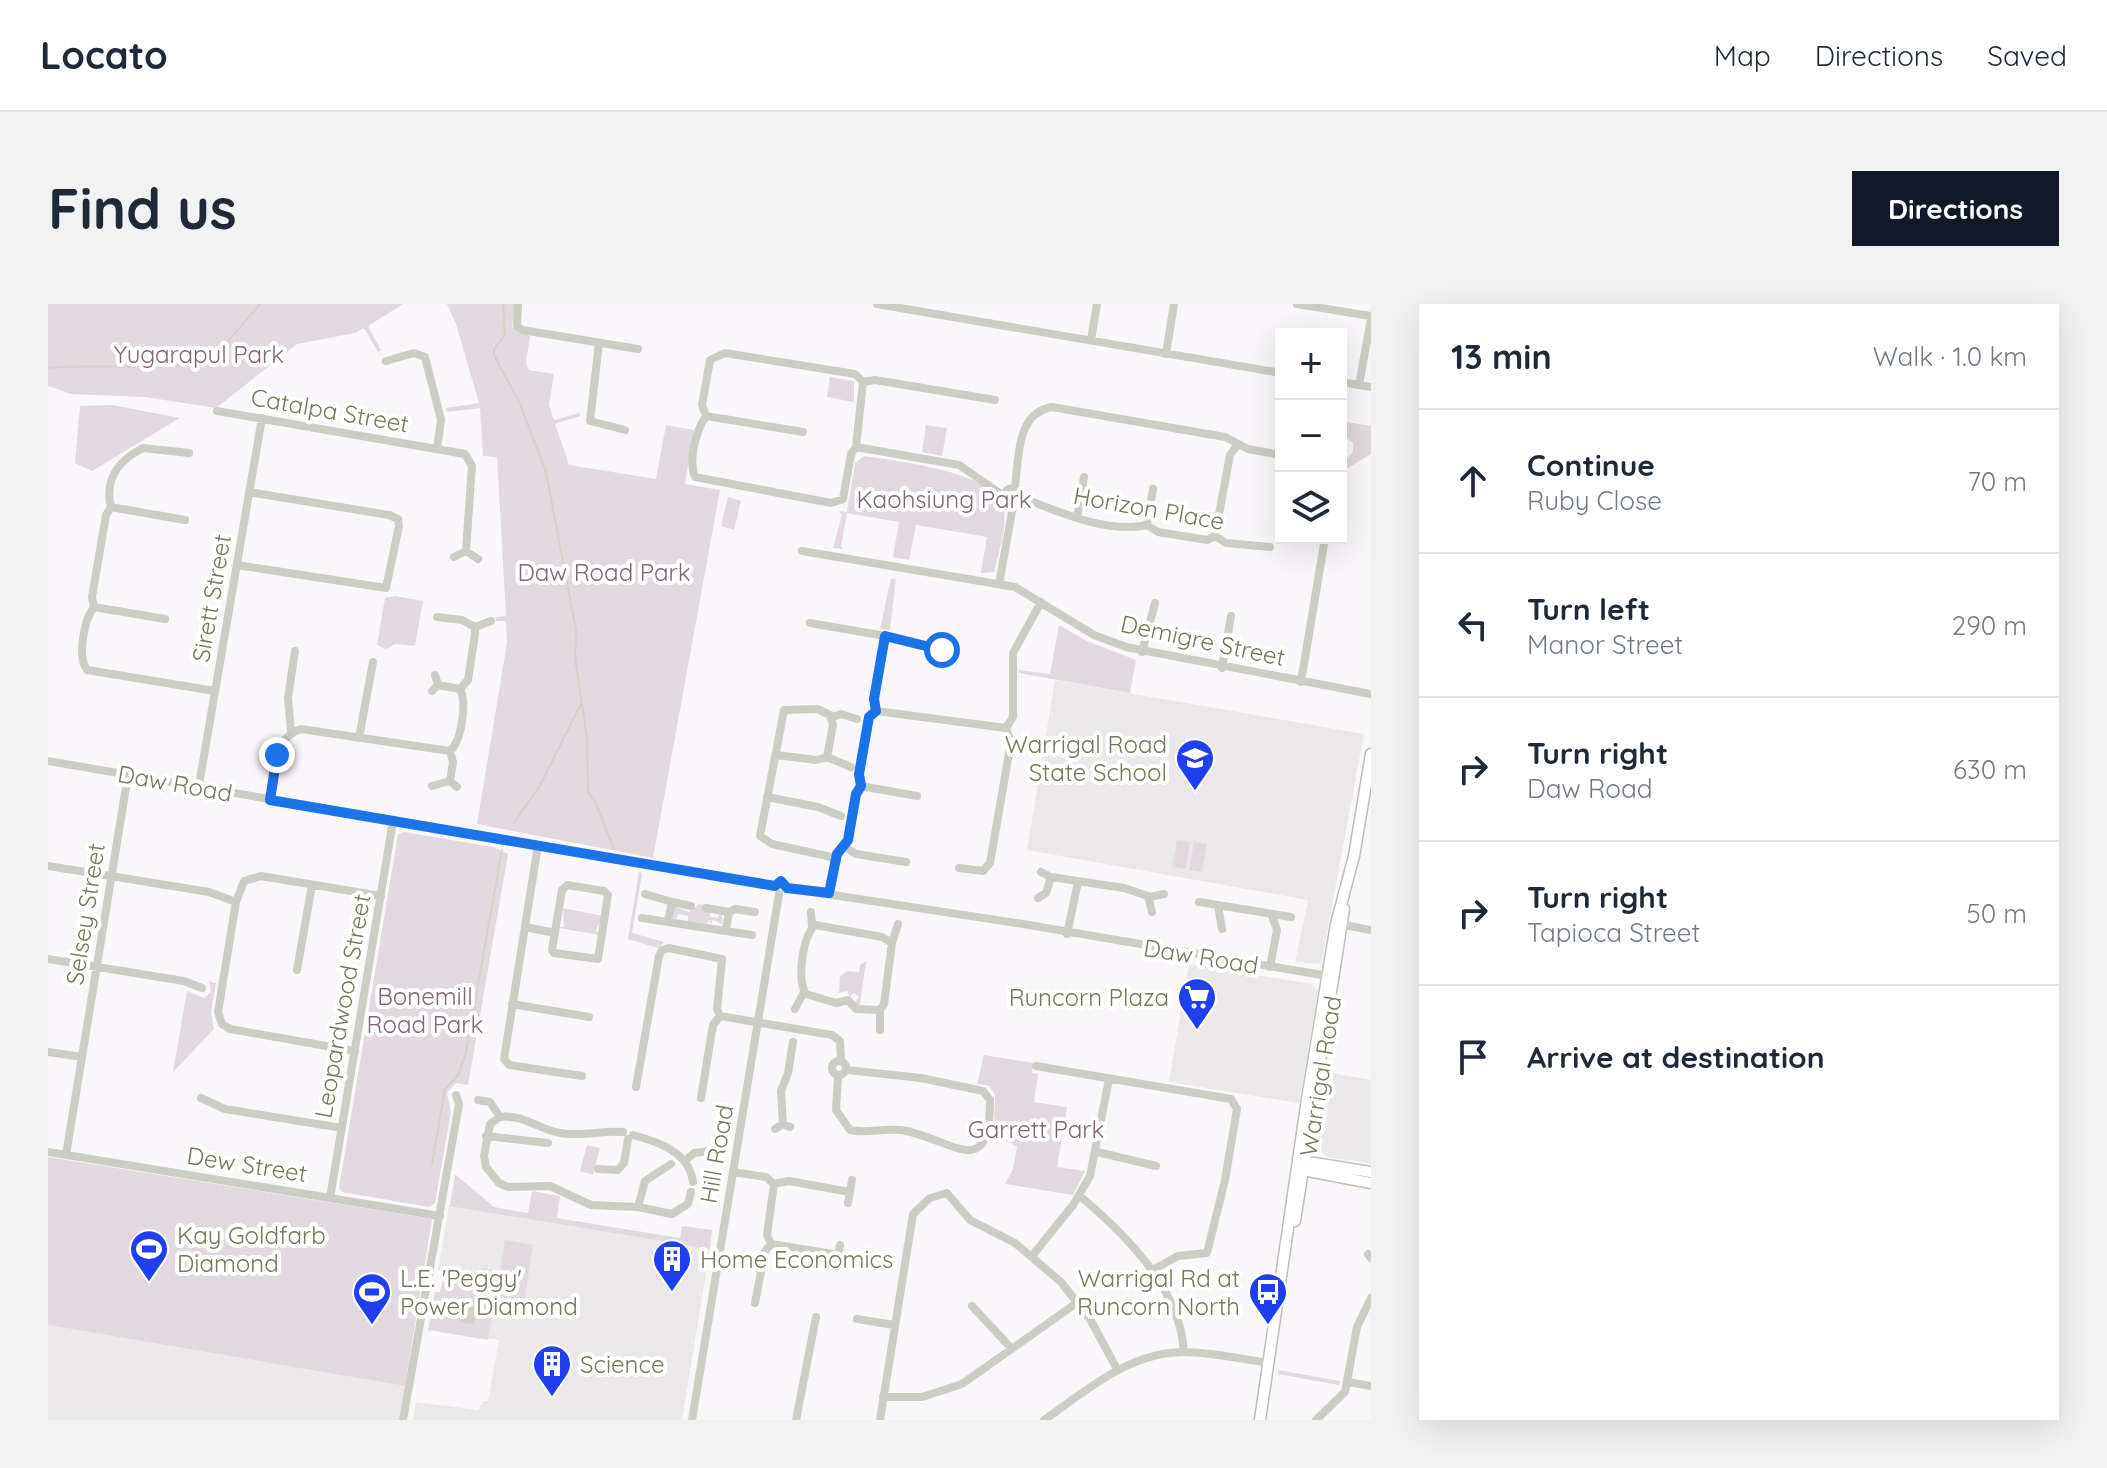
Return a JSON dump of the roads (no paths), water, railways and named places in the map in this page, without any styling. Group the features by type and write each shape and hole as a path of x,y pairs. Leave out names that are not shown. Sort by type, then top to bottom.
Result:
{"main road":[{"name":"Warrigal Road","path":"1260,1420 1344,897 1371,754"},
{"name":"Warrigal Road","path":"1287,1254 1303,1186 1301,1165"},
{"path":"1301,1165 1371,1172"},
{"path":"1301,1165 1371,1183"},
{"path":"1303,1186 1320,1178 1359,1180"}],"street":[{"path":"518,304 517,326 522,330 638,349"},
{"path":"877,304 1275,372"},
{"path":"1091,340 1097,304"},
{"path":"1166,354 1174,304"},
{"path":"1297,304 1371,318 1359,385"},
{"path":"599,343 588,415 593,424 625,430"},
{"path":"386,361 414,353 425,357 441,420 437,449"},
{"path":"706,416 702,405 710,360 716,354 855,374 863,382"},
{"path":"863,382 875,380 995,400"},
{"path":"706,416 699,426 692,473 701,481 834,503 843,499 851,454 856,447 863,382"},
{"path":"1347,383 1371,387"},
{"path":"999,584 1013,506 1023,498 1015,487 1025,428 1032,415 1041,409 1052,407 1225,437 1238,444 1275,453"},
{"name":"Catalpa Street","path":"217,411 437,449 470,458 471,512 466,551"},
{"path":"706,416 803,432"},
{"name":"Sirett Street","path":"199,785 262,418"},
{"path":"1215,536 1230,455 1238,444"},
{"path":"856,447 959,465 1004,496 1013,506"},
{"path":"94,607 92,597 106,515 111,507 112,478 117,465 143,448 189,453"},
{"path":"1077,518 1084,477"},
{"path":"1004,496 1007,490 1015,487"},
{"path":"1147,525 1153,489"},
{"path":"237,565 386,588 399,526 398,519 389,515 249,492"},
{"name":"Horizon Place","path":"1023,498 1077,518 1133,528 1147,525 1158,532 1207,540 1215,536 1226,543 1270,547"},
{"path":"111,507 185,520"},
{"path":"1301,682 1324,544"},
{"path":"454,557 466,551 478,559"},
{"name":"Demigre Street","path":"802,551 1015,587 1094,635 1142,652 1371,694"},
{"path":"1006,728 1013,717 1013,653 1041,602"},
{"path":"1142,652 1155,603"},
{"path":"94,607 165,619"},
{"path":"94,607 89,613 81,658 87,670 215,691"},
{"path":"1222,668 1231,616"},
{"path":"437,617 462,620 475,627 491,621"},
{"path":"810,623 942,650"},
{"path":"460,689 468,680 475,627"},
{"path":"876,711 874,699 885,636"},
{"path":"291,732 288,698 295,651"},
{"path":"359,738 373,662"},
{"path":"435,684 460,689"},
{"path":"270,800 280,744 291,732 313,730 450,751 455,747 464,700 460,689"},
{"path":"836,858 762,839 772,763 777,755 775,745 784,710 817,709 833,717 841,714 857,719"},
{"path":"829,893 836,858 845,847 856,794 861,786 859,774 869,717 876,711 1006,728"},
{"path":"827,757 833,717"},
{"path":"959,868 983,871 990,863 1011,742 1006,728"},
{"path":"432,786 453,784 450,751"},
{"path":"777,755 816,760 827,757 851,767"},
{"name":"Daw Road","path":"48,761 780,889 829,893 1331,977"},
{"name":"Selsey Street","path":"66,1155 128,775"},
{"path":"861,786 917,796"},
{"path":"767,797 818,807 841,816"},
{"name":"Leopardwood Street","path":"330,1198 393,821"},
{"path":"538,845 504,1054 509,1065 582,1076"},
{"path":"845,847 856,854 906,862"},
{"path":"48,866 209,892 236,902"},
{"path":"1041,872 1051,877 1124,888 1150,897 1164,894"},
{"path":"355,1051 230,1029 222,1024 218,1012 236,902 239,887 251,877 381,896"},
{"path":"1038,898 1046,893 1051,877"},
{"path":"1067,934 1078,882"},
{"path":"297,970 312,885"},
{"path":"564,886 606,893 598,959 554,953 555,933 564,886"},
{"name":"Hill Road","path":"692,1420 780,889"},
{"path":"645,894 691,906"},
{"path":"1150,897 1152,912"},
{"path":"668,921 672,902"},
{"path":"1199,902 1291,917"},
{"path":"1218,906 1222,929"},
{"path":"706,908 755,912"},
{"path":"726,930 729,912"},
{"path":"811,912 812,927 804,949 801,985 804,992 836,1003 848,1000 856,1009 880,1010"},
{"path":"1270,967 1277,930 1272,916"},
{"path":"642,918 752,935"},
{"path":"880,1030 880,1010 884,1004 892,943 898,924"},
{"path":"1340,925 1371,930"},
{"path":"525,927 555,933"},
{"path":"812,927 882,937 892,943"},
{"path":"636,1087 662,950 722,959 717,1009 720,1016"},
{"path":"48,959 184,981 202,988"},
{"path":"795,1009 804,992"},
{"path":"512,1004 589,1017"},
{"path":"720,1016 832,1035 840,1041 841,1061 847,1070"},
{"path":"701,1098 713,1025 720,1016"},
{"path":"783,1127 781,1091 788,1073 793,1042"},
{"path":"48,1052 82,1057"},
{"path":"838,1076 847,1070 921,1078 983,1091 990,1100 987,1138 981,1146 965,1150 902,1130 850,1130 836,1110 838,1076 832,1066 841,1061"},
{"path":"1036,1066 1231,1099 1237,1109 1225,1180 1207,1253 1178,1256 1151,1271"},
{"path":"1032,1256 1080,1196 1097,1152 1109,1079"},
{"path":"403,1420 459,1104 456,1095"},
{"path":"201,1098 225,1109 342,1128"},
{"path":"478,1100 490,1102 500,1117"},
{"path":"691,1192 688,1204 672,1214 638,1207 591,1205 550,1186 508,1187 499,1183 486,1167 486,1136 490,1124 500,1117 525,1118 556,1133 628,1135 662,1144 685,1161 693,1182"},
{"path":"598,1169 618,1170 624,1163 628,1135"},
{"path":"486,1136 548,1143"},
{"path":"685,1161 694,1153 718,1150"},
{"name":"Dew Street","path":"48,1152 440,1216"},
{"path":"1097,1152 1156,1166"},
{"path":"638,1207 645,1181 670,1163"},
{"path":"733,1172 766,1177 774,1184"},
{"path":"848,1203 852,1180"},
{"path":"774,1184 789,1181 850,1192"},
{"path":"771,1244 767,1235 774,1184"},
{"path":"880,1420 913,1214 930,1198 947,1193 970,1220 1032,1256 1078,1302 1117,1369"},
{"path":"1080,1196 1113,1224 1151,1271 1179,1323 1184,1352"},
{"path":"771,1244 839,1250 837,1265"},
{"path":"755,1303 765,1251 771,1244"},
{"path":"1316,1420 1340,1398 1348,1382 1357,1327 1371,1298"},
{"path":"883,1397 922,1397 943,1393 962,1384 1078,1302"},
{"path":"972,1306 1012,1349"},
{"path":"796,1420 816,1317"},
{"path":"857,1319 894,1325"},
{"path":"1044,1420 1117,1369 1153,1356 1184,1352 1269,1363"},
{"path":"1348,1382 1371,1386"}],"waterway":[{"path":"48,368 196,363 222,346 260,304"},
{"path":"503,304 505,335 494,349 494,355 520,404 546,472 576,630 575,657 587,738 588,792 595,801 613,847"},
{"path":"514,823 539,787 582,702"},
{"path":"432,1164 445,1089 458,1075 466,1052 502,850"}],"place":[{"name":"Warrigal Road State School","path":"1195,792"},
{"name":"Runcorn Plaza","path":"1197,1031"},
{"name":"Kay Goldfarb Diamond","path":"149,1283"},
{"name":"Home Economics","path":"672,1293"},
{"name":"L.E. 'Peggy' Power Diamond","path":"372,1326"},
{"name":"Warrigal Rd at Runcorn North","path":"1268,1326"},
{"name":"Science","path":"552,1398"}],"park label":[{"name":"Yugarapul Park","path":"199,354"},
{"name":"Kaohsiung Park","path":"944,499"},
{"name":"Daw Road Park","path":"604,572"},
{"name":"Bonemill Road Park","path":"425,1010"},
{"name":"Garrett Park","path":"1036,1129"}]}
